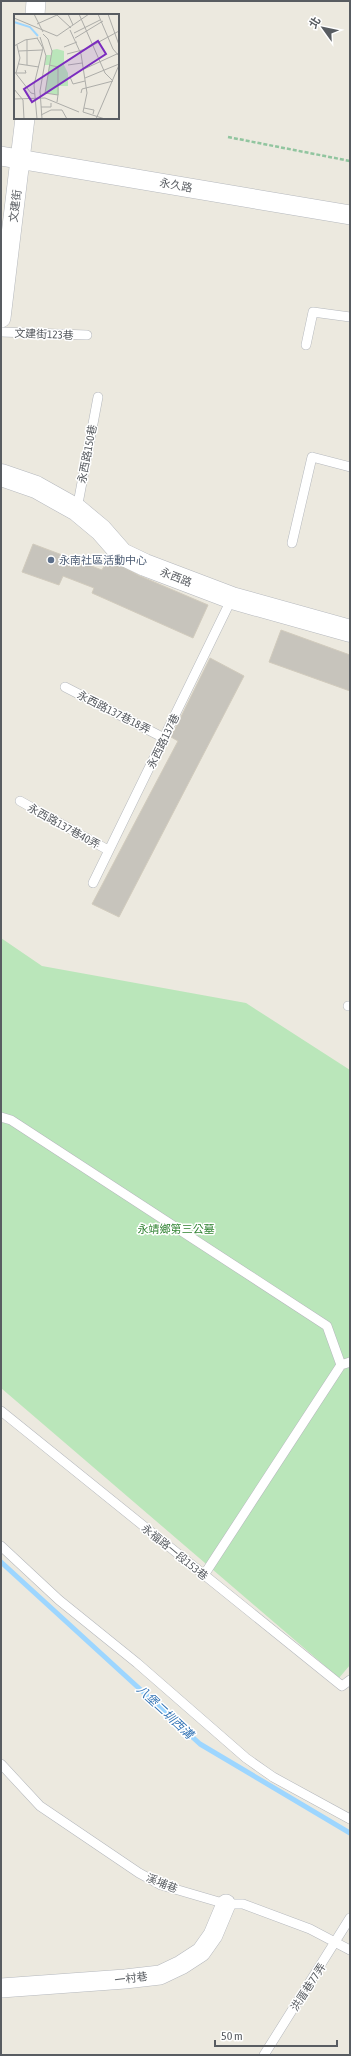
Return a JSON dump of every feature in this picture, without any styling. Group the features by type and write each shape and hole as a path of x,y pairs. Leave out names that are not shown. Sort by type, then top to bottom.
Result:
{"street":[{"path":"34,14 36,1"},
{"name":"文建街","path":"1,318 25,119"},
{"name":"永久路","path":"1,156 350,215"},
{"name":"永西路","path":"1,475 36,488 77,510 101,530 122,554 145,565 232,598 350,631"},
{"name":"一村巷","path":"1,1988 125,1980 160,1975 181,1966 201,1952 213,1935 226,1904"}],"lane":[{"path":"306,345 313,312 350,317"},
{"name":"文建街123巷","path":"1,332 87,335"},
{"name":"永西路150巷","path":"77,510 98,397"},
{"path":"292,543 312,457 350,467"},
{"name":"永西路137巷","path":"93,882 232,598"},
{"name":"永西路137巷18弄","path":"65,687 164,738"},
{"name":"永西路137巷40弄","path":"20,801 108,850"},
{"path":"1,1117 10,1120 327,1326 340,1365"},
{"path":"204,1575 340,1365 350,1362"},
{"name":"永福路一段153巷","path":"1,1411 342,1686 350,1680"},
{"path":"1,1546 59,1600 137,1663 246,1758 273,1777 350,1819"},
{"name":"溪埔巷","path":"1,1764 40,1806 140,1873 161,1884 226,1904 243,1904 336,1942 350,1950"},
{"name":"洪厝巷77弄","path":"264,2055 350,1918"}],"path":[{"path":"228,137 350,161"}],"green space":[{"name":"永靖鄉第三公墓","path":"1,938 42,966 246,1003 350,1070 350,1665 339,1678 1,1388"}],"building":[{"path":"33,544 102,570 108,559 140,576 208,605 193,638 92,593 94,588 63,576 59,585 22,572"},
{"path":"281,630 350,655 350,691 269,662"},
{"path":"210,658 244,676 119,917 92,904 178,741 171,737"}],"waterway":[{"name":"八堡二圳西溝","path":"1,1562 200,1744 350,1833"}],"place":[{"name":"永南社區活動中心","path":"51,560"}]}
